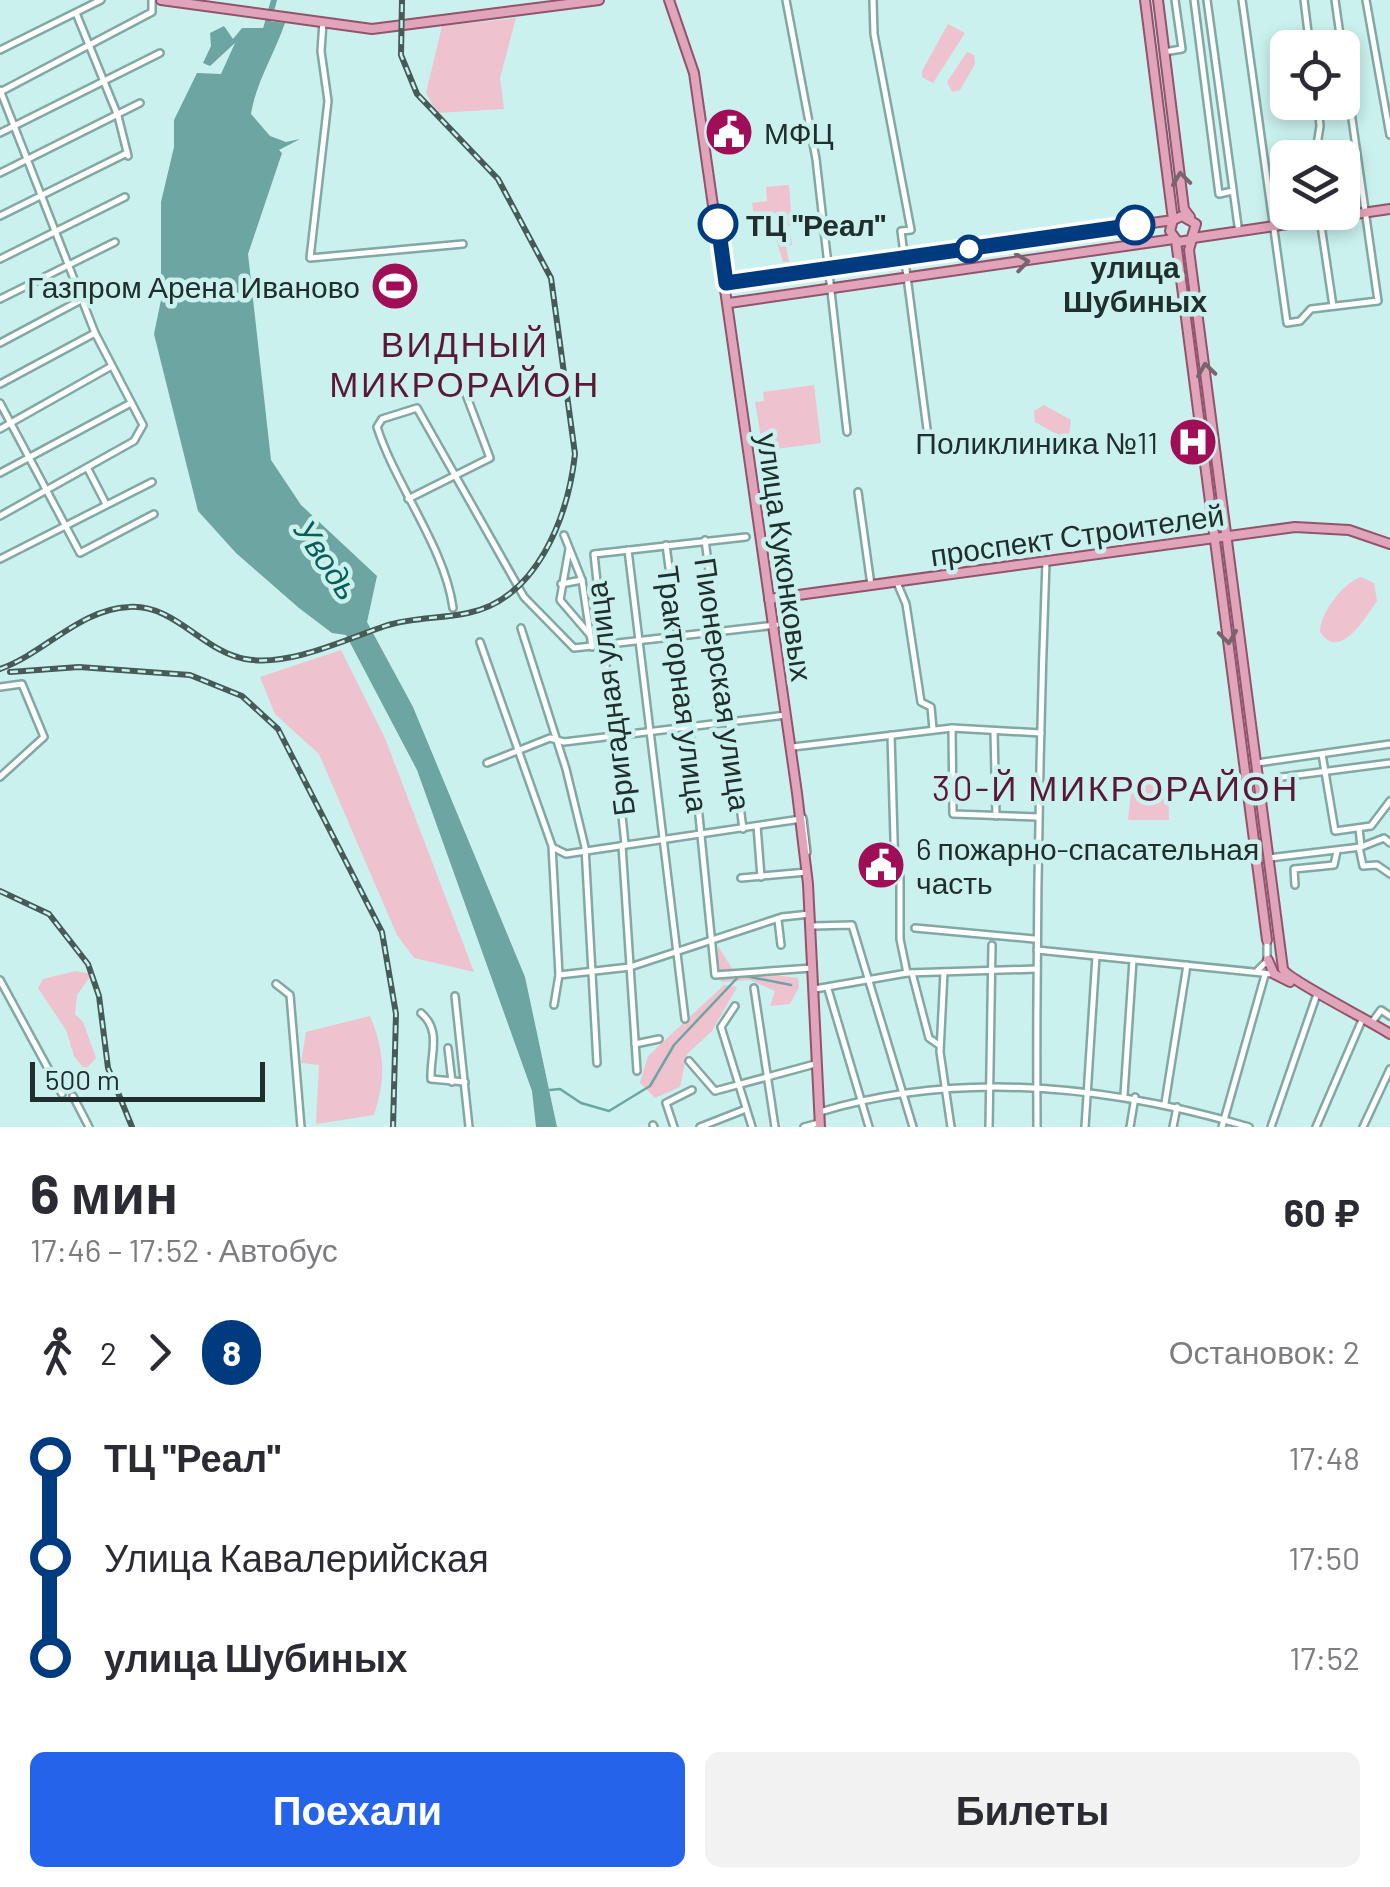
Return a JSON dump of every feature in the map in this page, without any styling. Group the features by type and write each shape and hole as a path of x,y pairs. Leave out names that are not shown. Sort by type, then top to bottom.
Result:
{"main road":[{"path":"160,0 372,29 599,0"},
{"path":"182,0 258,14"},
{"path":"323,24 385,24 575,0"},
{"name":"улица Куконковых","path":"670,0 694,73 792,747"},
{"path":"1145,0 1173,220 1170,228 1175,240 1203,442 1267,940"},
{"path":"1158,0 1184,208 1204,230 1270,224"},
{"path":"1151,50 1164,50"},
{"path":"1360,211 1390,208"},
{"path":"1360,211 1365,211"},
{"path":"728,293 828,269 1173,220 1193,221"},
{"path":"1193,221 1189,251 1267,839 1275,971"},
{"path":"728,293 831,289 1192,239 1270,224"},
{"name":"проспект Строителей","path":"771,601 1229,537 1317,530 1354,535 1390,546"},
{"name":"улица Куконковых","path":"774,626 807,852 820,1126"},
{"name":"улица Куконковых","path":"802,819 820,1126"},
{"path":"1275,971 1367,1020"},
{"path":"1275,971 1390,1035"}],"street":[{"path":"0,50 101,0"},
{"path":"0,516 134,441 143,426 95,333 0,92 152,12 152,0"},
{"path":"786,0 813,134 847,432"},
{"path":"873,0 874,34 912,230 901,231 927,430"},
{"path":"1164,50 1182,49 1175,0"},
{"path":"1194,0 1219,194 1234,192"},
{"path":"1207,0 1238,226"},
{"path":"1242,0 1270,216"},
{"path":"1304,0 1308,30"},
{"path":"1272,230 1286,322 1300,321 1312,310 1378,301 1336,0"},
{"path":"1366,0 1390,135"},
{"path":"0,216 128,154 118,116 76,12"},
{"path":"323,24 321,51 328,101 310,258 462,244"},
{"path":"0,133 160,53"},
{"path":"0,173 140,103"},
{"path":"0,259 124,197"},
{"path":"1322,230 1333,306"},
{"path":"0,300 115,242"},
{"path":"0,343 111,284"},
{"path":"0,384 95,333"},
{"path":"0,430 110,368"},
{"path":"408,499 490,458 464,390"},
{"path":"0,403 80,553 154,514"},
{"path":"0,473 129,404"},
{"path":"453,608 448,586 376,427 382,419 418,408 519,590 574,648 774,626"},
{"path":"1203,442 1216,440"},
{"path":"88,469 106,504"},
{"path":"0,559 152,482"},
{"path":"858,492 871,586"},
{"path":"564,535 582,580 592,647"},
{"path":"686,1019 628,550 746,537"},
{"name":"Пионерская улица","path":"704,539 743,829"},
{"name":"Тракторная улица","path":"666,545 690,726 715,976 812,968"},
{"path":"569,549 561,584 563,608 590,635"},
{"name":"Бригадная улица","path":"628,550 594,554 624,844 636,1071"},
{"path":"1036,1127 1034,939 1046,563"},
{"path":"561,584 582,580"},
{"path":"898,583 906,604 921,702 931,707 933,730"},
{"path":"521,628 556,738 584,850 597,1063"},
{"path":"480,642 515,752 552,846 559,974 554,1006"},
{"path":"0,687 22,684 44,737 0,777"},
{"path":"487,763 556,738 564,742 786,715"},
{"path":"1239,719 1252,717"},
{"path":"792,747 952,728 1040,733"},
{"path":"952,728 953,814 1038,817"},
{"path":"994,730 996,816"},
{"path":"891,735 900,939 929,1038 939,1045"},
{"path":"1244,762 1390,744"},
{"path":"1376,746 1379,764"},
{"path":"1322,754 1332,828 1371,826 1390,801"},
{"path":"1282,777 1390,763"},
{"path":"552,846 562,854 802,819"},
{"path":"756,826 761,876"},
{"path":"1359,828 1363,866 1377,866 1390,874"},
{"path":"1269,858 1360,847 1387,840 1390,831"},
{"path":"1254,840 1267,839"},
{"path":"1295,885 1294,870 1334,865 1336,850"},
{"path":"741,878 807,872"},
{"path":"559,974 630,967 778,920 810,914"},
{"path":"778,920 781,945"},
{"path":"812,926 852,925 913,1127"},
{"path":"915,928 1034,939"},
{"path":"1223,1123 1275,971 1267,940"},
{"path":"988,1127 992,945"},
{"path":"1037,952 1275,971"},
{"path":"1085,1127 1096,957"},
{"path":"1124,1094 1133,961"},
{"path":"1165,1104 1187,966"},
{"path":"1255,972 1264,968 1275,971"},
{"path":"944,970 944,1024 939,1045 952,1127"},
{"path":"815,989 944,970 1037,970"},
{"path":"0,980 62,1094"},
{"path":"276,984 290,995 301,1127"},
{"path":"754,988 775,1127"},
{"path":"828,989 869,1127"},
{"path":"1271,1127 1317,994"},
{"path":"456,996 469,1127"},
{"path":"735,1006 721,1027 752,1127"},
{"path":"1316,1127 1367,1020 1381,1010 1390,1016"},
{"path":"421,1014 430,1020 436,1037 431,1079 466,1082"},
{"path":"634,1044 660,1039"},
{"path":"448,1048 452,1082"},
{"path":"689,1061 715,1092 815,1064"},
{"path":"1362,1127 1390,1069"},
{"path":"820,1112 944,1089 1036,1088 1124,1094 1250,1127"},
{"path":"674,1127 666,1103 692,1090"},
{"path":"73,1096 89,1127"},
{"path":"1130,1127 1135,1097"},
{"path":"1174,1127 1178,1107"},
{"path":"700,1127 746,1109"},
{"path":"804,1127 820,1126"}],"shaded area":[{"path":"516,18 500,78 504,109 437,113 426,93 442,26"},
{"path":"948,24 965,33 933,83 922,77 922,71"},
{"path":"967,52 974,55 975,64 960,90 952,92 947,82"},
{"path":"789,185 792,225 782,228 783,236 791,236 792,245 786,246 789,262 783,262 776,239 756,227 752,203 767,201 766,187"},
{"path":"814,385 821,443 776,449 774,439 761,438 755,402 764,401 763,392"},
{"path":"1044,405 1071,420 1069,435 1060,436 1035,422 1034,411"},
{"path":"1361,577 1374,583 1377,601 1352,634 1336,642 1328,640 1320,632 1328,608 1347,585"},
{"path":"341,650 385,738 474,972 414,958 397,935 319,754 275,714 260,677"},
{"path":"1168,779 1169,820 1128,820 1132,783"},
{"path":"718,946 733,970 798,978 799,987 790,1004 770,1006 775,991 750,980 722,982 718,978"},
{"path":"76,971 92,974 77,995 75,1014 83,1022 96,1058 85,1070 74,1056 66,1030 38,988 43,979"},
{"path":"724,985 737,987 712,1031 687,1054 680,1087 655,1098 640,1083 648,1056"},
{"path":"370,1016 382,1066 374,1115 316,1124 319,1065 301,1063 306,1032"}],"water":[{"path":"267,21 285,23 251,114 270,136 286,142 300,139 279,150 282,153 248,254 271,460 301,505 377,576 367,622 413,707 525,977 557,1127 536,1127 532,1091 417,770 346,635 332,633 299,608 236,553 198,511 154,334 161,300 161,202 174,147 174,120 197,73 221,74 235,43 210,66 203,63 211,46 210,33 224,26 233,39 242,28 264,28"}],"waterway":[{"name":"Уводь","path":"266,29 274,0"},
{"path":"550,1090 560,1089 581,1103 609,1111 650,1086 674,1045 740,975 791,985"}],"railway":[{"path":"0,669 94,615 129,607 160,613 215,647 245,659 298,656 395,623 468,613 492,605 513,591 545,552 565,503 575,454 551,278 498,179 417,94 401,55 402,0"},
{"path":"10,672 79,667 190,675 242,696 278,729 382,932 396,1014 393,1127"},
{"path":"0,891 49,914 88,964 99,996 108,1068 132,1127"}],"bus line":[{"name":"8","path":"718,224 726,283 1135,225"}],"place":[{"name":"МФЦ","path":"729,132"},
{"name":"ТЦ \"Реал\"","path":"718,224"},
{"name":"улица Шубиных","path":"1135,225"},
{"name":"Газпром Арена Иваново","path":"395,286"},
{"name":"Поликлиника №11","path":"1193,442"},
{"name":"6 пожарно-спасательная часть","path":"881,865"}],"district":[{"name":"ВИДНЫЙ МИКРОРАЙОН","path":"465,363"},
{"name":"30-Й МИКРОРАЙОН","path":"1116,787"}]}
